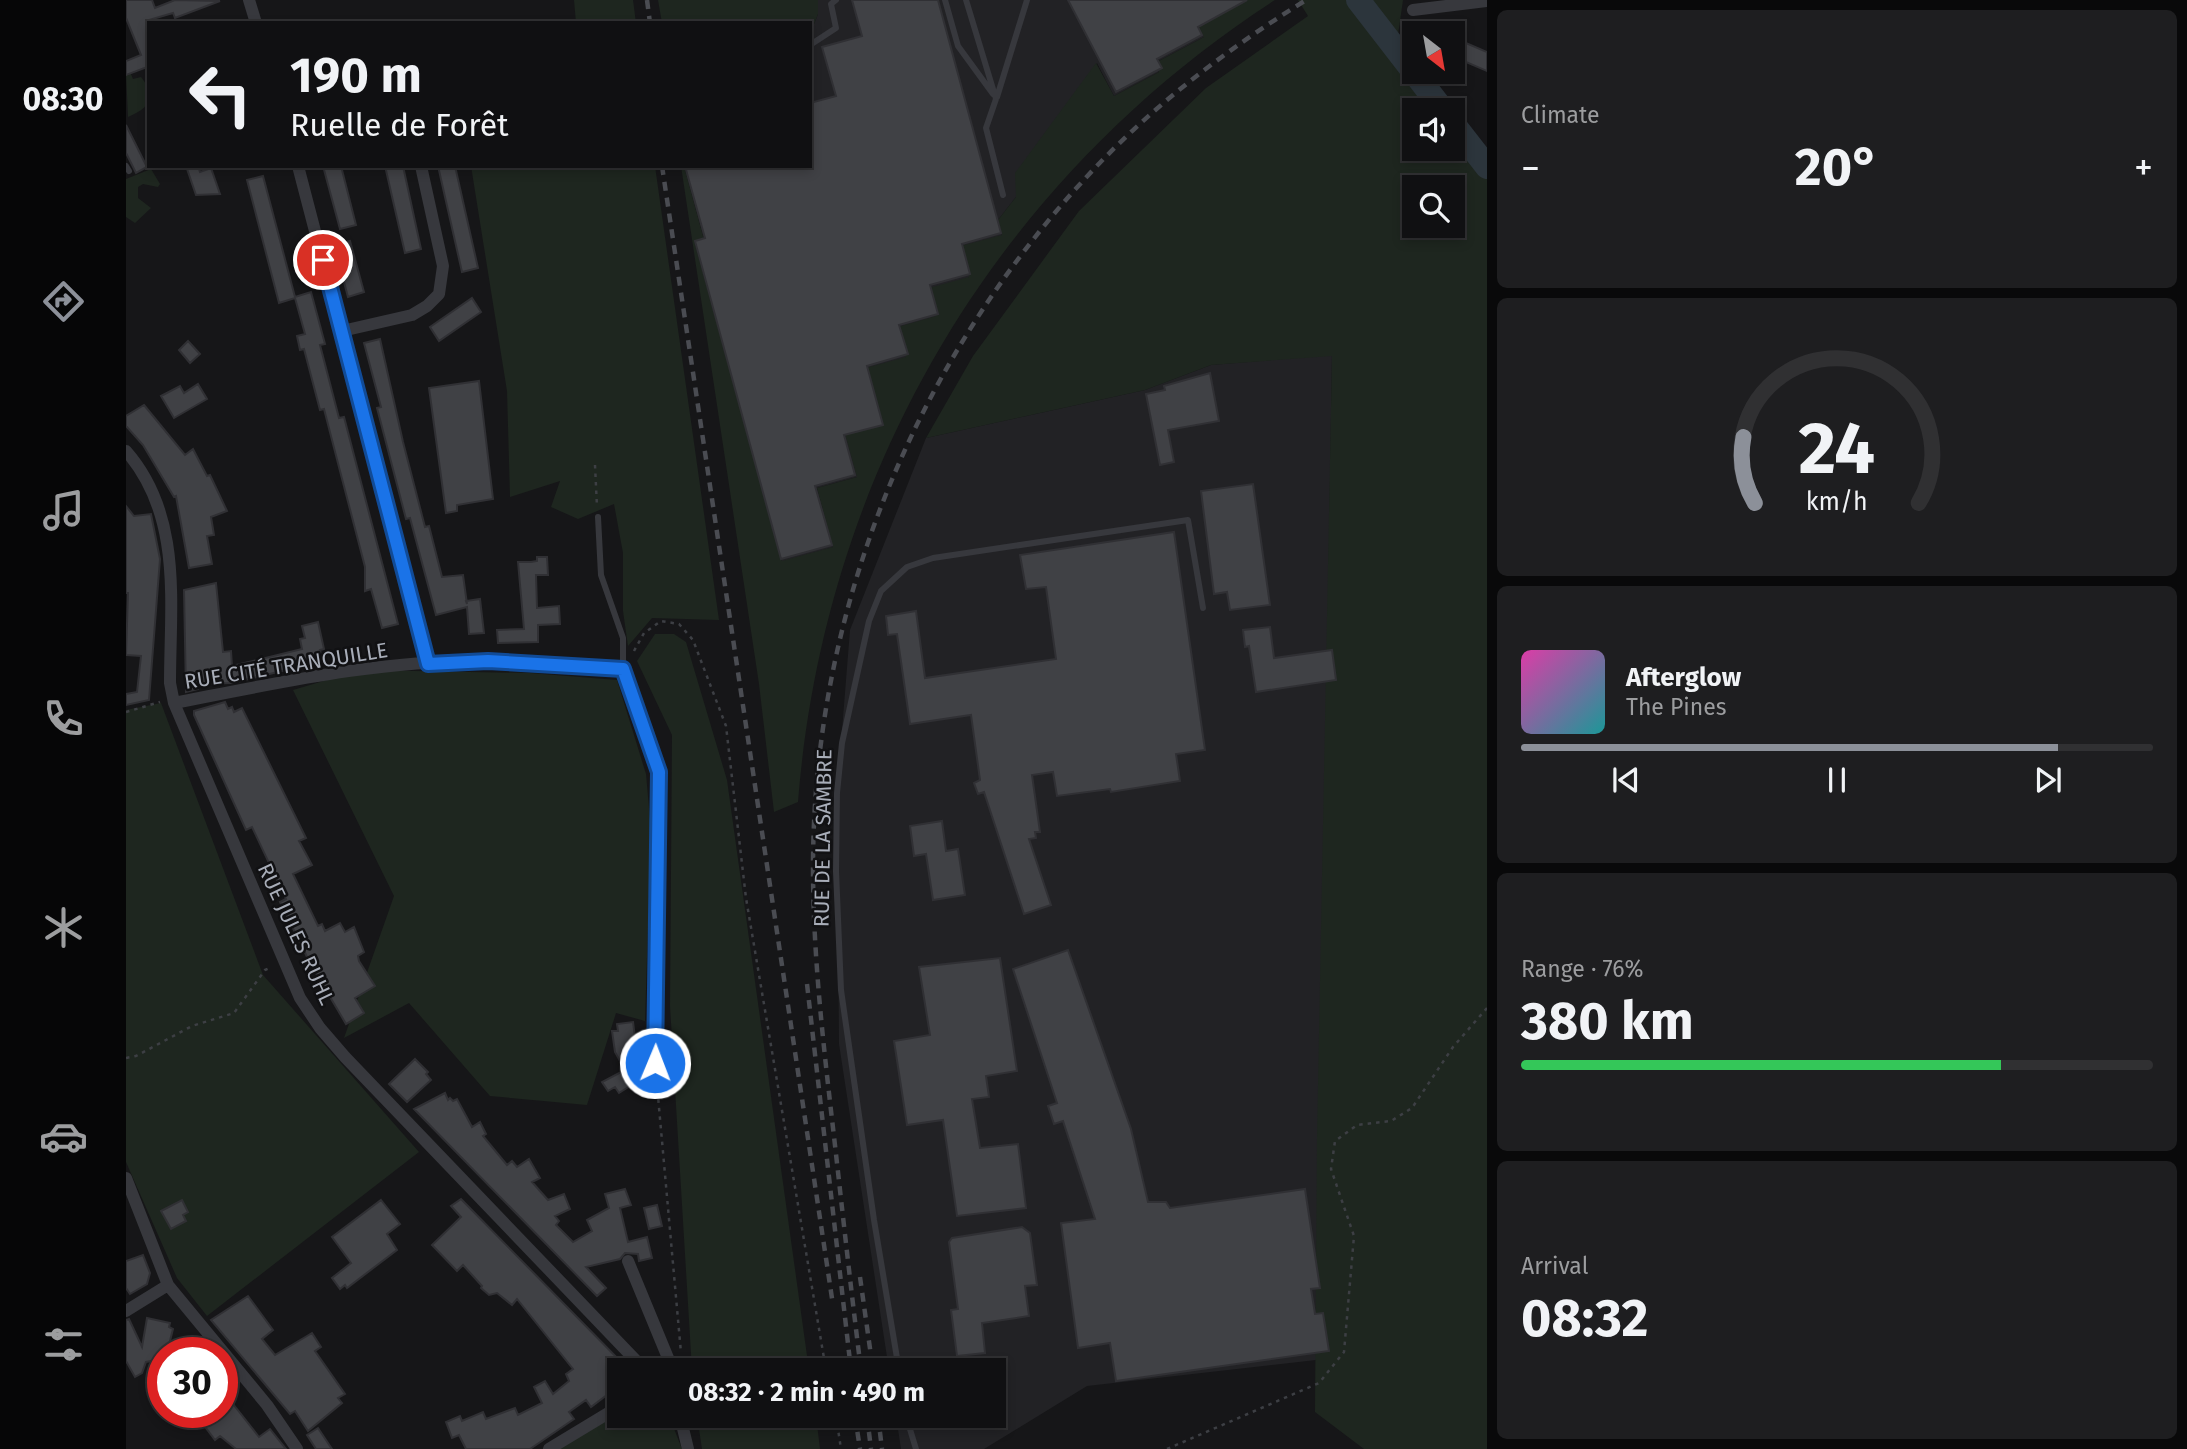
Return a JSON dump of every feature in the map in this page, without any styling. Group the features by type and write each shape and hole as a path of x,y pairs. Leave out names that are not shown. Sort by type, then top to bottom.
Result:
{"street":[{"path":"250,0 255,21"},
{"path":"1413,10 1487,1"},
{"path":"299,168 428,664"},
{"path":"342,331 412,315 427,306 439,294 443,266 421,168"},
{"name":"RUE JULES RUHL","path":"126,451 155,492 167,530 170,683 174,703 300,998 320,1028 345,1057 633,1358"},
{"name":"RUE CITÉ TRANQUILLE","path":"174,703 303,678 428,664 488,661 623,669"},
{"path":"623,669 659,772 655,1063"},
{"path":"126,1178 168,1284 267,1405 297,1449"},
{"path":"628,1261 668,1358"},
{"path":"126,1311 168,1284"},
{"path":"549,1449 607,1414"},
{"path":"683,1428 688,1449"}],"lane":[{"path":"812,44 836,28 831,4 836,0"},
{"path":"945,0 958,46 996,99"},
{"path":"966,0 996,99"},
{"path":"1003,195 986,128 1027,0"},
{"path":"598,517 601,575 623,638 623,669"},
{"name":"RUE DE LA SAMBRE","path":"897,1358 874,1220 839,964 837,793 842,743 869,621 881,591 907,567 933,558 1188,520 1203,608"},
{"path":"909,1428 915,1449"}],"path":[{"path":"595,465 598,517"},
{"path":"623,669 644,634 661,621 679,624 692,640 726,726 746,898 825,1358"},
{"path":"126,712 152,703 174,703"},
{"path":"126,1058 136,1056 192,1026 234,1013 265,970 285,962"},
{"path":"1167,1449 1319,1383 1344,1352 1354,1236 1331,1169 1335,1141 1357,1125 1391,1121 1412,1108 1453,1046 1487,1008"},
{"path":"655,1063 661,1157 681,1357"},
{"path":"838,1428 841,1449"}],"shaded area":[{"path":"574,0 633,0 636,21 576,21"},
{"path":"658,0 818,0 818,14 812,29 812,21 662,21"},
{"path":"818,0 1230,0 1204,37 1155,63 1159,72 1114,96 1097,63 1016,197 998,220 1002,235 906,357 857,477 817,488 834,547 782,562 695,243 704,240 685,168 812,168 812,29 818,14"},
{"path":"1230,0 1275,0 1176,73 1087,155 1009,246 942,344 887,450 844,562 815,680 798,802 774,812 759,684 681,168 685,168 704,240 695,244 782,561 833,547 817,488 857,477 845,434 866,368 906,357 898,327 936,316 929,288 969,277 961,246 1002,235 998,220 1016,197 1015,173 1096,63 1114,96 1159,72 1155,63 1204,37 1194,19"},
{"path":"1298,0 1403,0 1396,49 1402,57 1402,84 1423,84 1434,98 1402,98 1402,161 1465,161 1465,141 1487,171 1487,1449 1364,1449 1315,1412 1317,1138 1332,356 1211,365 1145,390 926,438 973,356 1079,211 1206,88 1308,16"},
{"path":"130,72 133,79 141,77 147,86 147,105 128,117 126,73"},
{"path":"471,168 655,168 719,620 652,618 628,646 623,611 623,553 614,504 578,519 551,507 560,481 510,497 507,391"},
{"path":"151,169 160,184 158,187 143,184 138,187 138,198 151,208 135,223 126,217 126,179"},
{"path":"1332,355 1316,1360 1087,1386 984,1449 901,1449 898,1428 1006,1428 1006,1358 887,1358 839,1044 837,793 850,630 926,438 1145,390 1211,365"},
{"path":"655,634 674,634 686,642 727,780 807,1358 691,1358 670,1006 672,735 637,661"},
{"path":"361,670 530,673 617,680 646,774 651,830 645,1021 616,1013 587,1105 490,1096 409,1003 344,1038 394,896 293,690"},
{"path":"161,703 263,975 419,1152 207,1316 177,1278 126,1162 126,710"},
{"path":"607,1413 607,1428 674,1428 682,1449 548,1449"},
{"path":"699,1428 817,1428 820,1449 702,1449"}],"building":[{"path":"126,0 152,0 155,8 175,0 220,1 175,18 173,13 147,21 147,67 126,75 126,61 141,55 126,18"},
{"path":"852,0 938,0 1001,233 962,244 970,274 930,285 938,314 899,325 908,354 867,366 883,425 844,435 855,475 815,486 832,545 781,559 695,241 705,238 686,168 812,168 812,102 836,96 822,47 862,36"},
{"path":"1068,0 1247,0 1198,27 1202,35 1157,59 1162,68 1116,92"},
{"path":"1465,43 1487,52 1487,71 1465,62"},
{"path":"126,125 147,167 136,173 126,153"},
{"path":"187,168 199,168 200,172 211,168 220,194 196,195"},
{"path":"324,168 342,168 356,225 340,229"},
{"path":"385,168 403,168 421,249 405,253"},
{"path":"438,168 455,168 478,268 462,272"},
{"path":"263,176 295,297 311,292 325,344 320,345 339,418 344,417 398,624 382,628 371,589 365,591 365,567 324,409 320,410 304,349 300,350 297,336 305,334 295,298 279,303 247,180"},
{"path":"350,241 364,292 348,297 334,245"},
{"path":"472,298 481,312 439,341 430,327"},
{"path":"380,339 425,527 429,526 442,577 463,575 467,601 480,599 484,633 469,634 467,607 436,615 410,518 406,519 377,408 381,407 364,343"},
{"path":"188,341 200,354 190,363 179,350"},
{"path":"1210,373 1219,421 1168,430 1174,462 1160,465 1146,394 1165,390 1164,386"},
{"path":"479,381 493,499 457,505 457,511 446,513 429,388"},
{"path":"198,384 207,399 174,418 161,396 180,386 184,393"},
{"path":"144,405 185,455 193,449 207,476 210,475 227,511 211,517 214,535 207,536 212,564 189,568 176,496 174,497 143,445 126,426 126,416"},
{"path":"1253,484 1270,605 1230,610 1227,592 1214,594 1201,491"},
{"path":"126,506 134,516 151,514 160,559 149,700 126,705 126,694 137,692 141,656 126,655"},
{"path":"1174,532 1205,750 1176,754 1180,781 1111,792 1110,789 1057,796 1053,772 1032,775 1040,832 1035,832 1036,838 1029,839 1051,905 1024,914 984,792 978,794 974,783 980,780 971,715 910,724 897,634 888,635 886,616 916,611 925,678 1056,659 1046,587 1026,589 1020,555"},
{"path":"537,557 547,557 548,575 536,575 537,608 559,606 560,624 538,625 538,642 498,643 497,630 524,629 518,562 537,561"},
{"path":"216,583 223,652 231,651 232,666 302,649 300,639 305,638 302,626 318,622 324,649 320,650 321,655 288,663 290,669 232,683 198,684 198,689 186,692 184,590"},
{"path":"1270,627 1274,658 1332,650 1336,680 1256,692 1249,646 1245,647 1243,630"},
{"path":"225,702 228,709 232,707 234,712 242,708 306,838 299,841 312,865 293,874 318,926 322,924 325,931 340,923 345,932 354,927 364,952 358,956 359,961 375,986 355,998 364,1013 346,1024 310,963 280,902 286,899 252,827 246,830 194,715 194,711"},
{"path":"942,821 946,851 958,849 965,895 933,900 926,854 914,856 910,826"},
{"path":"1068,950 1131,1129 1148,1202 1166,1202 1170,1208 1305,1189 1320,1288 1311,1289 1315,1314 1323,1313 1329,1351 1116,1381 1110,1343 1078,1348 1061,1223 1095,1219 1063,1121 1054,1124 1048,1106 1057,1103 1013,969"},
{"path":"1000,958 1017,1071 986,1076 989,1097 972,1099 980,1148 1018,1144 1026,1208 957,1216 943,1120 907,1125 894,1041 930,1035 919,967"},
{"path":"633,1022 636,1045 646,1040 646,1064 649,1069 628,1083 630,1086 619,1093 615,1087 608,1091 602,1082 625,1070 615,1052 612,1031 618,1031 617,1024"},
{"path":"415,1059 428,1072 426,1074 431,1080 407,1102 389,1084"},
{"path":"445,1093 448,1100 457,1099 472,1127 480,1122 486,1134 483,1136 507,1165 512,1161 517,1167 529,1159 540,1178 532,1182 548,1200 564,1194 570,1209 555,1216 559,1221 556,1225 573,1242 592,1231 587,1220 609,1208 605,1194 625,1189 631,1205 620,1208 628,1242 647,1237 652,1258 639,1261 638,1254 625,1253 620,1259 586,1267 606,1288 597,1296 414,1109"},
{"path":"461,1199 617,1358 607,1358 607,1395 591,1407 586,1400 569,1412 574,1419 530,1449 466,1449 459,1435 452,1438 446,1422 460,1416 462,1421 483,1412 486,1419 515,1408 518,1415 542,1403 534,1387 545,1381 553,1394 569,1381 566,1374 573,1369 517,1299 512,1305 497,1293 489,1295 463,1265 457,1271 432,1245 461,1217 451,1206"},
{"path":"182,1200 188,1212 183,1215 186,1221 171,1229 161,1211"},
{"path":"381,1200 400,1224 387,1234 397,1250 347,1288 345,1285 340,1289 332,1278 351,1263 332,1237"},
{"path":"657,1205 662,1226 649,1229 644,1208"},
{"path":"1022,1227 1030,1233 1037,1285 1025,1286 1029,1316 982,1323 985,1353 957,1356 951,1310 958,1309 949,1242 952,1238"},
{"path":"143,1255 150,1273 147,1284 130,1294 126,1288 126,1261"},
{"path":"248,1296 273,1330 262,1339 275,1355 312,1333 321,1347 315,1351 345,1394 338,1398 342,1403 308,1431 295,1411 290,1414 238,1352 238,1337 225,1337 211,1320"},
{"path":"147,1318 170,1323 169,1327 173,1329 171,1337 147,1337 147,1362 142,1373 135,1377 126,1361 126,1320 129,1319 142,1347"},
{"path":"238,1410 259,1437 270,1429 286,1449 236,1449 220,1436 215,1440 206,1428 238,1428"},
{"path":"318,1428 332,1449 316,1449 307,1435"}],"waterway":[{"path":"1358,0 1434,98"},
{"path":"1465,139 1487,167"}],"railway":[{"path":"647,0 650,21"},
{"path":"860,1358 820,1010 813,867 818,771 832,675 855,582 887,491 927,404 975,321 1031,242 1094,169 1168,99 1221,57 1306,0"},
{"path":"662,168 833,1305"},
{"path":"807,984 850,1358"},
{"path":"860,1277 871,1358"},
{"path":"857,1428 860,1449"},
{"path":"868,1428 871,1449"},
{"path":"879,1428 882,1449"}],"route":[{"path":"323,260 428,664 488,661 623,669 659,772 655,1063"}]}
